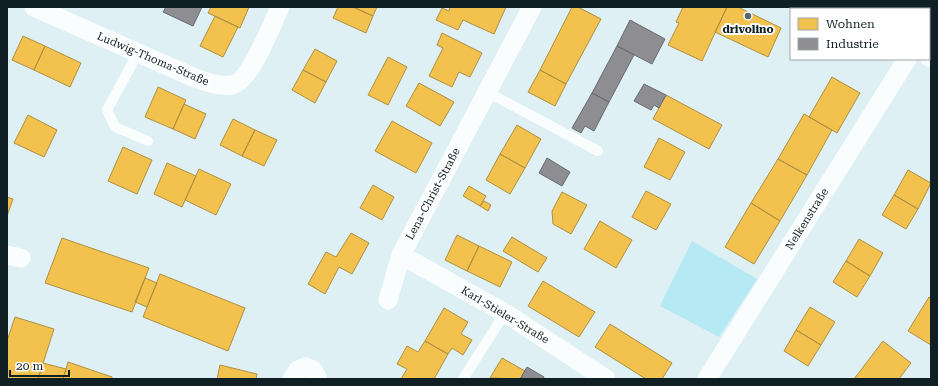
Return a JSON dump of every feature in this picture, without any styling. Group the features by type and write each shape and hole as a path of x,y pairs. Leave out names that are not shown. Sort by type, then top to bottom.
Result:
{"street":[{"name":"Ludwig-Thoma-Straße","path":"34,7 195,78 219,86 234,85 248,73 280,7"},
{"name":"Lena-Christ-Straße","path":"388,300 401,255 532,7"},
{"name":"Nelkenstraße","path":"707,379 907,60"},
{"name":"Karl-Stieler-Straße","path":"401,255 505,313 606,379"},
{"path":"292,379 298,370 305,367 313,370 318,379"}],"lane":[{"path":"138,53 106,110 115,127 148,141"},
{"path":"487,92 598,151"},
{"path":"463,379 505,313"}],"shaded area":[{"path":"692,241 757,279 719,337 660,306"}],"building: Wohnen":[{"path":"211,7 249,7 240,28 208,13"},
{"path":"338,7 353,7 373,16 366,33 333,18"},
{"path":"353,7 377,7 373,16"},
{"path":"450,7 506,7 494,34 463,20 458,30 436,20 442,8 449,11"},
{"path":"572,7 578,7 601,19 566,84 540,70"},
{"path":"683,7 727,7 702,61 668,45 679,23 676,22"},
{"path":"727,7 738,7 781,28 768,57 715,32"},
{"path":"931,7 931,18 930,8 918,8"},
{"path":"215,16 238,27 223,57 200,46"},
{"path":"442,33 482,53 470,77 459,72 452,87 429,76 443,48 437,45"},
{"path":"23,36 45,46 34,70 12,60"},
{"path":"45,46 81,63 70,87 34,70"},
{"path":"315,49 337,61 326,82 303,70"},
{"path":"388,57 407,67 388,105 368,95"},
{"path":"303,70 326,82 315,103 292,90"},
{"path":"540,70 566,84 555,106 528,92"},
{"path":"832,77 860,93 837,133 809,117"},
{"path":"419,83 454,102 440,126 406,106"},
{"path":"158,87 186,100 173,129 145,117"},
{"path":"666,95 722,125 709,149 653,119"},
{"path":"184,104 206,114 195,139 173,129"},
{"path":"804,114 832,130 807,175 778,159"},
{"path":"28,115 57,130 44,157 14,143"},
{"path":"233,119 255,130 242,156 220,145"},
{"path":"392,121 432,143 416,173 375,151"},
{"path":"517,125 541,139 525,168 500,154"},
{"path":"255,130 277,140 264,166 242,156"},
{"path":"659,138 685,152 670,180 644,167"},
{"path":"123,147 152,160 137,194 108,181"},
{"path":"500,154 525,168 510,194 486,180"},
{"path":"778,159 807,175 780,221 751,203"},
{"path":"167,163 196,176 182,207 154,194"},
{"path":"199,169 231,184 216,215 185,200"},
{"path":"908,170 931,183 918,209 894,195"},
{"path":"373,185 394,197 382,220 360,208"},
{"path":"469,186 486,196 480,206 463,196"},
{"path":"646,191 671,204 656,230 632,217"},
{"path":"562,192 587,205 571,234 553,224 552,211"},
{"path":"894,195 918,209 906,229 882,215"},
{"path":"7,197 13,199 7,216"},
{"path":"484,201 491,205 488,211 480,206"},
{"path":"751,203 780,221 754,264 725,247"},
{"path":"600,221 632,240 616,268 584,249"},
{"path":"351,233 369,243 352,274 339,267 325,294 308,284 326,252 336,257"},
{"path":"457,235 479,246 467,271 445,260"},
{"path":"512,237 547,258 538,272 503,251"},
{"path":"62,238 149,268 132,312 45,283"},
{"path":"859,239 883,253 870,276 846,261"},
{"path":"479,246 512,262 500,287 467,271"},
{"path":"846,261 870,276 857,297 833,282"},
{"path":"160,274 245,308 228,351 143,317"},
{"path":"145,278 157,283 147,307 135,302"},
{"path":"543,281 595,312 579,337 528,306"},
{"path":"929,297 931,298 931,345 908,331"},
{"path":"810,307 835,322 821,345 796,330"},
{"path":"444,308 468,322 461,334 472,340 463,355 452,348 448,354 425,341"},
{"path":"15,317 54,329 38,379 7,379 7,341"},
{"path":"610,324 672,363 662,379 646,379 595,347"},
{"path":"796,330 821,345 808,366 784,351"},
{"path":"425,341 448,354 434,379 401,379 407,369 397,364 407,346 418,352"},
{"path":"883,341 911,363 899,379 854,379"},
{"path":"502,358 525,371 520,379 490,378"},
{"path":"68,362 112,377 112,379 63,379"},
{"path":"43,363 66,369 63,379 38,379"},
{"path":"220,365 257,374 256,379 217,379"}],"building: Industrie":[{"path":"166,7 202,7 193,26 163,12"},
{"path":"630,20 665,39 652,64 617,46"},
{"path":"617,46 634,55 609,102 592,93"},
{"path":"644,84 666,95 659,108 654,105 651,110 634,101"},
{"path":"592,93 609,102 594,131 585,126 581,133 572,128"},
{"path":"547,158 570,172 562,186 539,173"},
{"path":"527,367 544,377 543,379 520,379"}],"place":[{"name":"drivolino","path":"748,16"}]}
